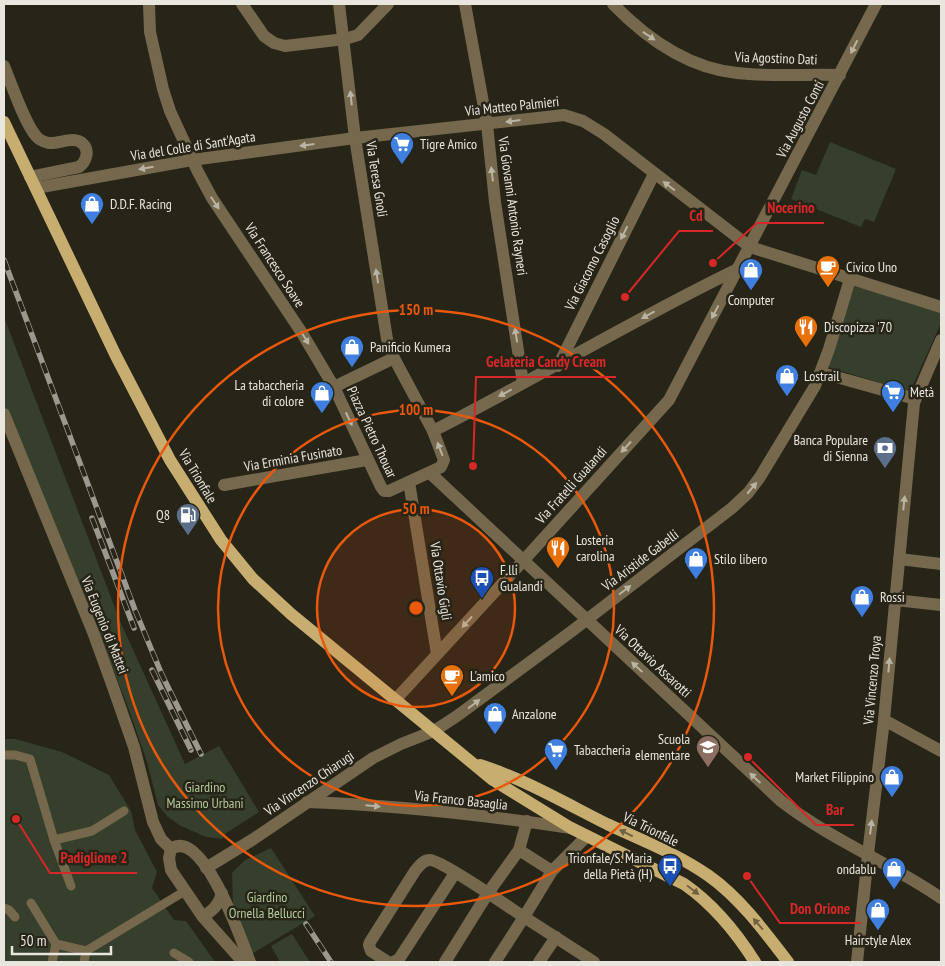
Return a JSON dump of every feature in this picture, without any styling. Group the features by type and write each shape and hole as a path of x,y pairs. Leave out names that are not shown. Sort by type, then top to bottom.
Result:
{"main road":[{"name":"Via Trionfale","path":"4,122 116,356 157,435 197,505 221,540 253,578 270,595 472,763 500,784 571,828 692,889 723,919 755,962"},
{"name":"Via Trionfale","path":"472,763 508,776 649,844 704,873 719,884 742,906 788,962"}],"street":[{"name":"Via Francesco Soave","path":"149,4 150,32 163,89 170,111 192,160 212,198 302,333 334,387"},
{"path":"242,4 264,36 277,44 295,46 345,39 362,32 388,4"},
{"name":"Via Teresa Gnoli","path":"339,4 345,39 355,138 386,330 394,358"},
{"name":"Via Giovanni Antonio Rayneri","path":"465,4 487,124 495,202 523,383"},
{"name":"Via Agostino Dati","path":"612,4 644,32 699,65 716,70 744,74 840,75"},
{"name":"Via Augusto Conti","path":"738,269 876,4"},
{"path":"4,66 25,117 37,137 49,143 78,141 87,152 84,162 79,167 33,183"},
{"name":"Via Matteo Palmieri","path":"355,138 559,115 572,117 590,124 604,134 750,247 941,307"},
{"name":"Via del Colle di Sant'Agata","path":"33,183 355,138"},
{"name":"Via Giacomo Casoglio","path":"558,366 654,174"},
{"path":"433,430 558,366 660,309 738,269"},
{"name":"Via Fratelli Gualandi","path":"396,699 669,400 738,269"},
{"name":"Via Aristide Gabelli","path":"434,731 587,620 732,508 748,493 775,454 822,373 850,279"},
{"name":"Via Vincenzo Troya","path":"857,962 884,720 894,600 915,400 941,340"},
{"path":"394,358 433,430 444,460 441,467 430,473"},
{"name":"Piazza Pietro Thouar","path":"394,358 334,387 367,460 384,491 390,491 430,473"},
{"path":"822,373 915,400"},
{"name":"Via Eugenio di Mattei","path":"4,414 93,632 117,696 134,747 153,822 162,839 171,849"},
{"name":"Via Erminia Fusinato","path":"224,485 367,460"},
{"name":"Via Ottavio Assarotti","path":"430,473 781,802 804,818 910,878 941,898"},
{"name":"Via Ottavio Gigli","path":"409,482 437,654"},
{"path":"899,559 941,564"},
{"path":"894,600 941,605"},
{"path":"884,720 941,751"},
{"name":"Via Vincenzo Chiarugi","path":"206,868 387,750 434,731"},
{"path":"4,755 15,755 30,759 54,840 71,886"},
{"path":"342,778 342,794 347,804"},
{"name":"Via Franco Basaglia","path":"307,802 527,821 571,828"},
{"path":"54,840 92,831 124,811"},
{"path":"445,962 488,893 518,850 527,821"},
{"path":"495,962 552,871 586,836"},
{"path":"243,962 203,917 184,891 171,870 169,858 171,849 179,846 187,848 194,852 206,868 222,893 250,962"},
{"path":"518,850 552,871"},
{"path":"388,962 370,951 369,945 419,865 426,860 435,861 488,893 590,961"},
{"path":"393,962 399,959 455,873"},
{"path":"56,944 86,951 184,891"},
{"path":"203,917 220,902 222,893"},
{"path":"31,903 56,944 52,962"},
{"path":"4,908 9,910 15,917"},
{"path":"539,962 556,937"},
{"path":"84,962 86,951"},
{"path":"174,953 190,962"}],"green space":[{"path":"830,142 896,169 874,222 865,219 861,227 791,199 802,170 816,175"},
{"path":"853,286 941,312 941,323 910,392 828,367"},
{"name":"Giardino Massimo Urbani","path":"4,317 120,621 185,764 219,746 259,812 226,833 222,839 206,837 179,825 167,816 158,805 147,762 128,707 81,587 4,405"},
{"path":"4,739 15,739 62,752 109,775 131,811 135,830 157,872 152,888 174,920 186,921 215,962 4,962"},
{"name":"Giardino Ornella Bellucci","path":"271,848 315,916 250,955 233,905 232,873 245,860"},
{"path":"292,934 310,962 280,962 271,946"}],"railway":[{"path":"4,260 135,610 162,675 201,754"},
{"path":"92,518 134,628"},
{"path":"152,670 191,750"},
{"path":"306,924 331,962"}],"place":[{"name":"Tigre Amico","path":"402,165"},
{"name":"D.D.F. Racing","path":"92,225"},
{"name":"Nocerino","path":"713,263"},
{"name":"Civico Uno","path":"828,288"},
{"name":"Computer","path":"751,291"},
{"name":"Cd","path":"625,297"},
{"name":"Discopizza '70","path":"806,348"},
{"name":"Panificio Kumera","path":"352,368"},
{"name":"Lostrail","path":"787,397"},
{"name":"Metà","path":"893,413"},
{"name":"La tabaccheria di colore","path":"322,414"},
{"name":"Gelateria Candy Cream","path":"473,466"},
{"name":"Banca Populare di Sienna","path":"885,469"},
{"name":"Q8","path":"188,536"},
{"name":"Losteria carolina","path":"558,569"},
{"name":"Stilo libero","path":"696,580"},
{"name":"F.lli Gualandi","path":"482,599"},
{"name":"Rossi","path":"862,618"},
{"name":"L'amico","path":"452,697"},
{"name":"Anzalone","path":"495,735"},
{"name":"Bar","path":"748,757"},
{"name":"Scuola elementare","path":"708,768"},
{"name":"Tabaccheria","path":"556,771"},
{"name":"Market Filippino","path":"892,798"},
{"name":"Padiglione 2","path":"16,819"},
{"name":"Don Orione","path":"747,876"},
{"name":"Trionfale/S. Maria della Pietà (H)","path":"670,887"},
{"name":"ondablu","path":"894,890"},
{"name":"Hairstyle Alex","path":"878,931"}]}
